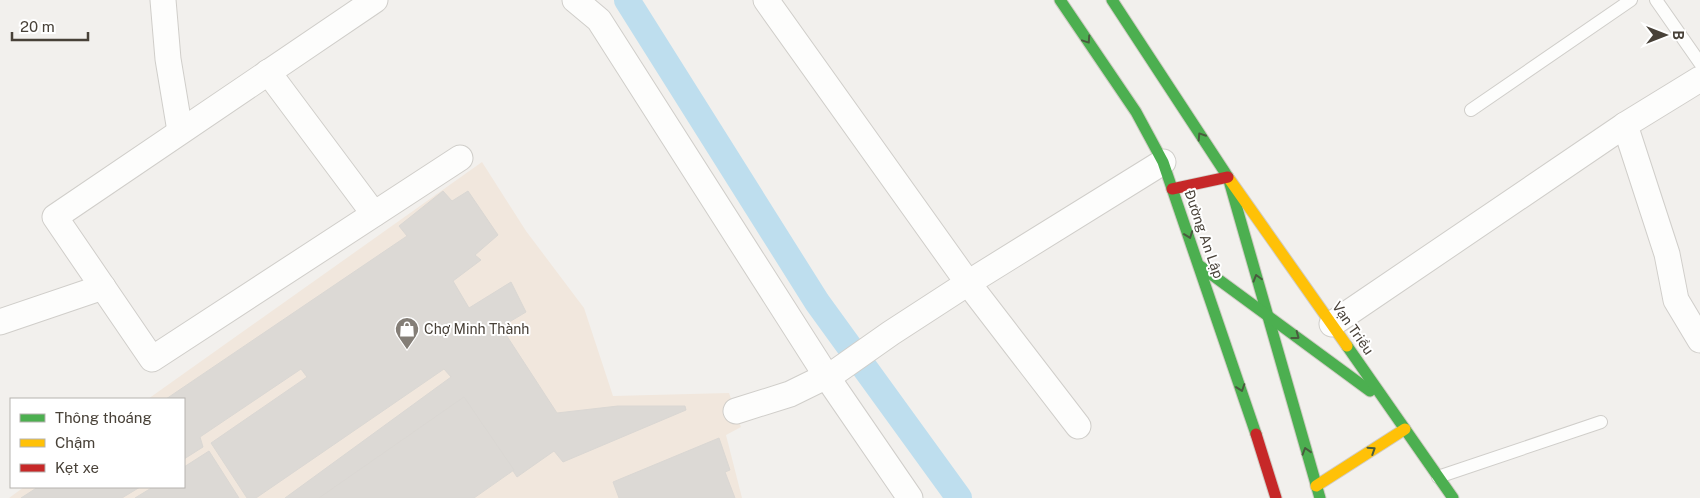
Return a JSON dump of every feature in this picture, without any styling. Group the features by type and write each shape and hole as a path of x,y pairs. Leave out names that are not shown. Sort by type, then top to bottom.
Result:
{"main road":[{"name":"Đường An Lập","path":"1060,0 1136,112 1163,162 1200,266 1276,498"},
{"path":"1112,0 1228,176 1320,498"},
{"path":"1172,189 1228,176"},
{"name":"Vạn Triều","path":"1228,176 1453,498"},
{"path":"1200,266 1389,406"},
{"path":"1316,486 1405,429"}],"street":[{"path":"163,0 168,59 180,131"},
{"path":"375,0 55,217 152,359 460,158"},
{"path":"575,0 599,20 832,374 910,498"},
{"path":"766,0 968,283 1078,426"},
{"path":"268,72 374,214"},
{"path":"1332,324 1625,125 1700,79"},
{"path":"1625,125 1667,254 1676,300 1700,340"},
{"path":"736,410 790,394 832,374 891,332 1163,162"},
{"path":"0,322 103,287"}],"lane":[{"path":"1471,110 1632,0"},
{"path":"1656,0 1700,63"},
{"path":"1438,477 1601,422"}],"shaded area":[{"name":"Chợ Minh Thành","path":"482,162 526,231 584,308 613,396 729,393 741,427 726,435 742,498 9,498 23,488 185,488 185,398 149,398"}],"building":[{"path":"443,191 452,201 468,191 498,235 475,255 481,260 453,281 469,308 511,282 526,312 501,327 557,413 618,406 685,406 686,410 563,462 554,451 517,477 464,397 319,498 285,498 451,377 444,369 256,498 247,498 211,443 307,377 301,369 200,437 203,447 185,458 185,398 167,398 407,236 399,226"},
{"path":"464,397 514,470 474,498 319,498"},
{"path":"719,438 730,470 725,472 735,498 619,498 613,482"},
{"path":"209,451 239,498 135,498 151,488 185,488 185,466"},
{"path":"36,488 138,488 122,498 21,498"}],"waterway":[{"path":"627,0 817,302 959,498"}],"traffic: fast":[{"path":"1060,0 1136,112 1163,162 1256,434"},
{"path":"1112,0 1228,177 1320,498"},
{"path":"1200,266 1370,391"},
{"path":"1347,346 1453,498"}],"traffic: slow":[{"path":"1230,180 1347,346"},
{"path":"1316,486 1405,429"}],"traffic: jam":[{"path":"1172,189 1228,177"},
{"path":"1256,434 1276,498"}],"place":[{"name":"Chợ Minh Thành","path":"407,350"}]}
